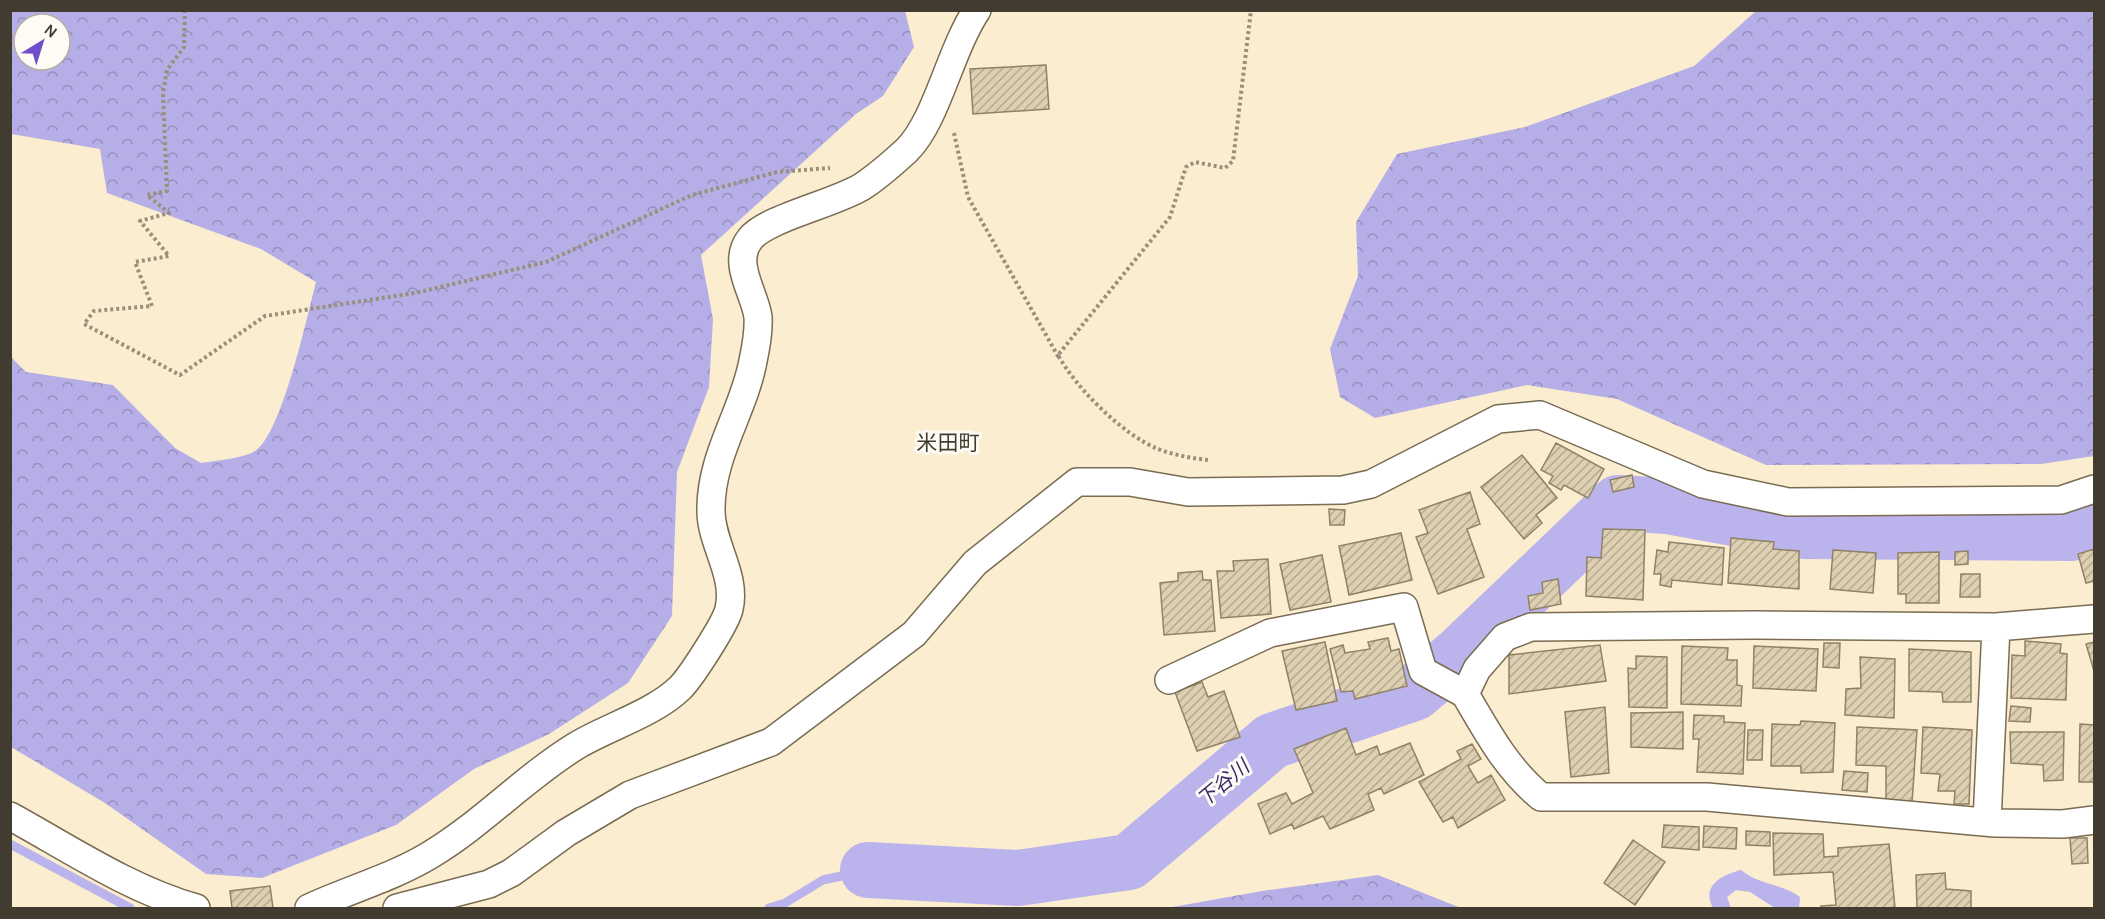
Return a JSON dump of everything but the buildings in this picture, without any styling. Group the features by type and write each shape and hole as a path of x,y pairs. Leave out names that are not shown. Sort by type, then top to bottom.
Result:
{"street":[{"path":"950,10 955,50"},
{"path":"309,909 429,856 464,831 531,776 578,745 660,702 680,688 729,612 732,592 711,513 717,467 753,365 758,332 758,314 746,281 744,267 744,254 750,239 787,217 810,210 863,186 907,150 918,137 963,32 977,10"},
{"path":"397,909 489,884 511,873 566,833 630,795 771,742 914,634 975,563 1077,482 1130,483 1188,492 1343,490 1371,484 1498,419 1540,415 1703,484 1788,502 2061,500 2094,489"},
{"path":"1169,680 1270,633 1404,608 1423,671 1465,694 1499,752 1520,780 1541,797 1707,797 1987,822 2063,824 2094,820"},
{"path":"1465,694 1477,669 1505,637 1531,627 1754,625 1996,627 2094,619"},
{"path":"1987,822 1996,627"},
{"path":"10,816 115,874 176,903 196,909"}],"path":[{"path":"185,10 184,47 167,70 163,93 166,191 147,195 169,213 140,221 169,256 135,262 152,306 94,311 84,324 180,375 265,316 415,293 546,262 692,195 777,172 834,168"},
{"path":"1214,461 1184,457 1156,448 1126,429 1090,397 1058,355 1170,217 1186,167 1195,162 1225,168 1233,161 1251,10"},
{"path":"934,100 951,122 968,197 1054,354 1061,360"}],"green space":[{"path":"11,10 905,11 914,47 883,96 856,114 701,255 713,319 709,387 677,472 672,616 628,683 549,734 474,769 396,825 262,878 206,874 105,803 11,747 11,357 26,372 113,385 175,448 201,463 237,457 255,451 265,440 275,422 300,346 316,282 261,249 107,193 100,149 11,134"},
{"path":"1756,11 2094,11 2094,456 2041,464 1766,465 1617,399 1527,385 1375,418 1340,397 1330,349 1358,276 1356,222 1397,154 1525,127 1694,66"},
{"path":"1378,875 1461,908 1167,908 1262,891"}],"shaded area":[{"path":"2094,519 2092,534 2053,539 1979,540 1980,527 2072,524"},
{"path":"1741,870 1756,879 1793,892 1800,897 1799,908 1775,908 1750,892 1736,890 1727,897 1731,908 1713,908 1710,900 1711,888 1720,878"}],"waterway":[{"name":"下谷川","path":"868,870 1018,878 1129,862 1272,741 1414,693 1459,655 1618,503 1667,506 1804,531 2072,533 2094,525"},
{"name":"下谷川","path":"10,844 130,908"},
{"name":"下谷川","path":"769,908 785,903 823,880 868,870"}],"district":[{"name":"米田町","path":"948,443"}]}
